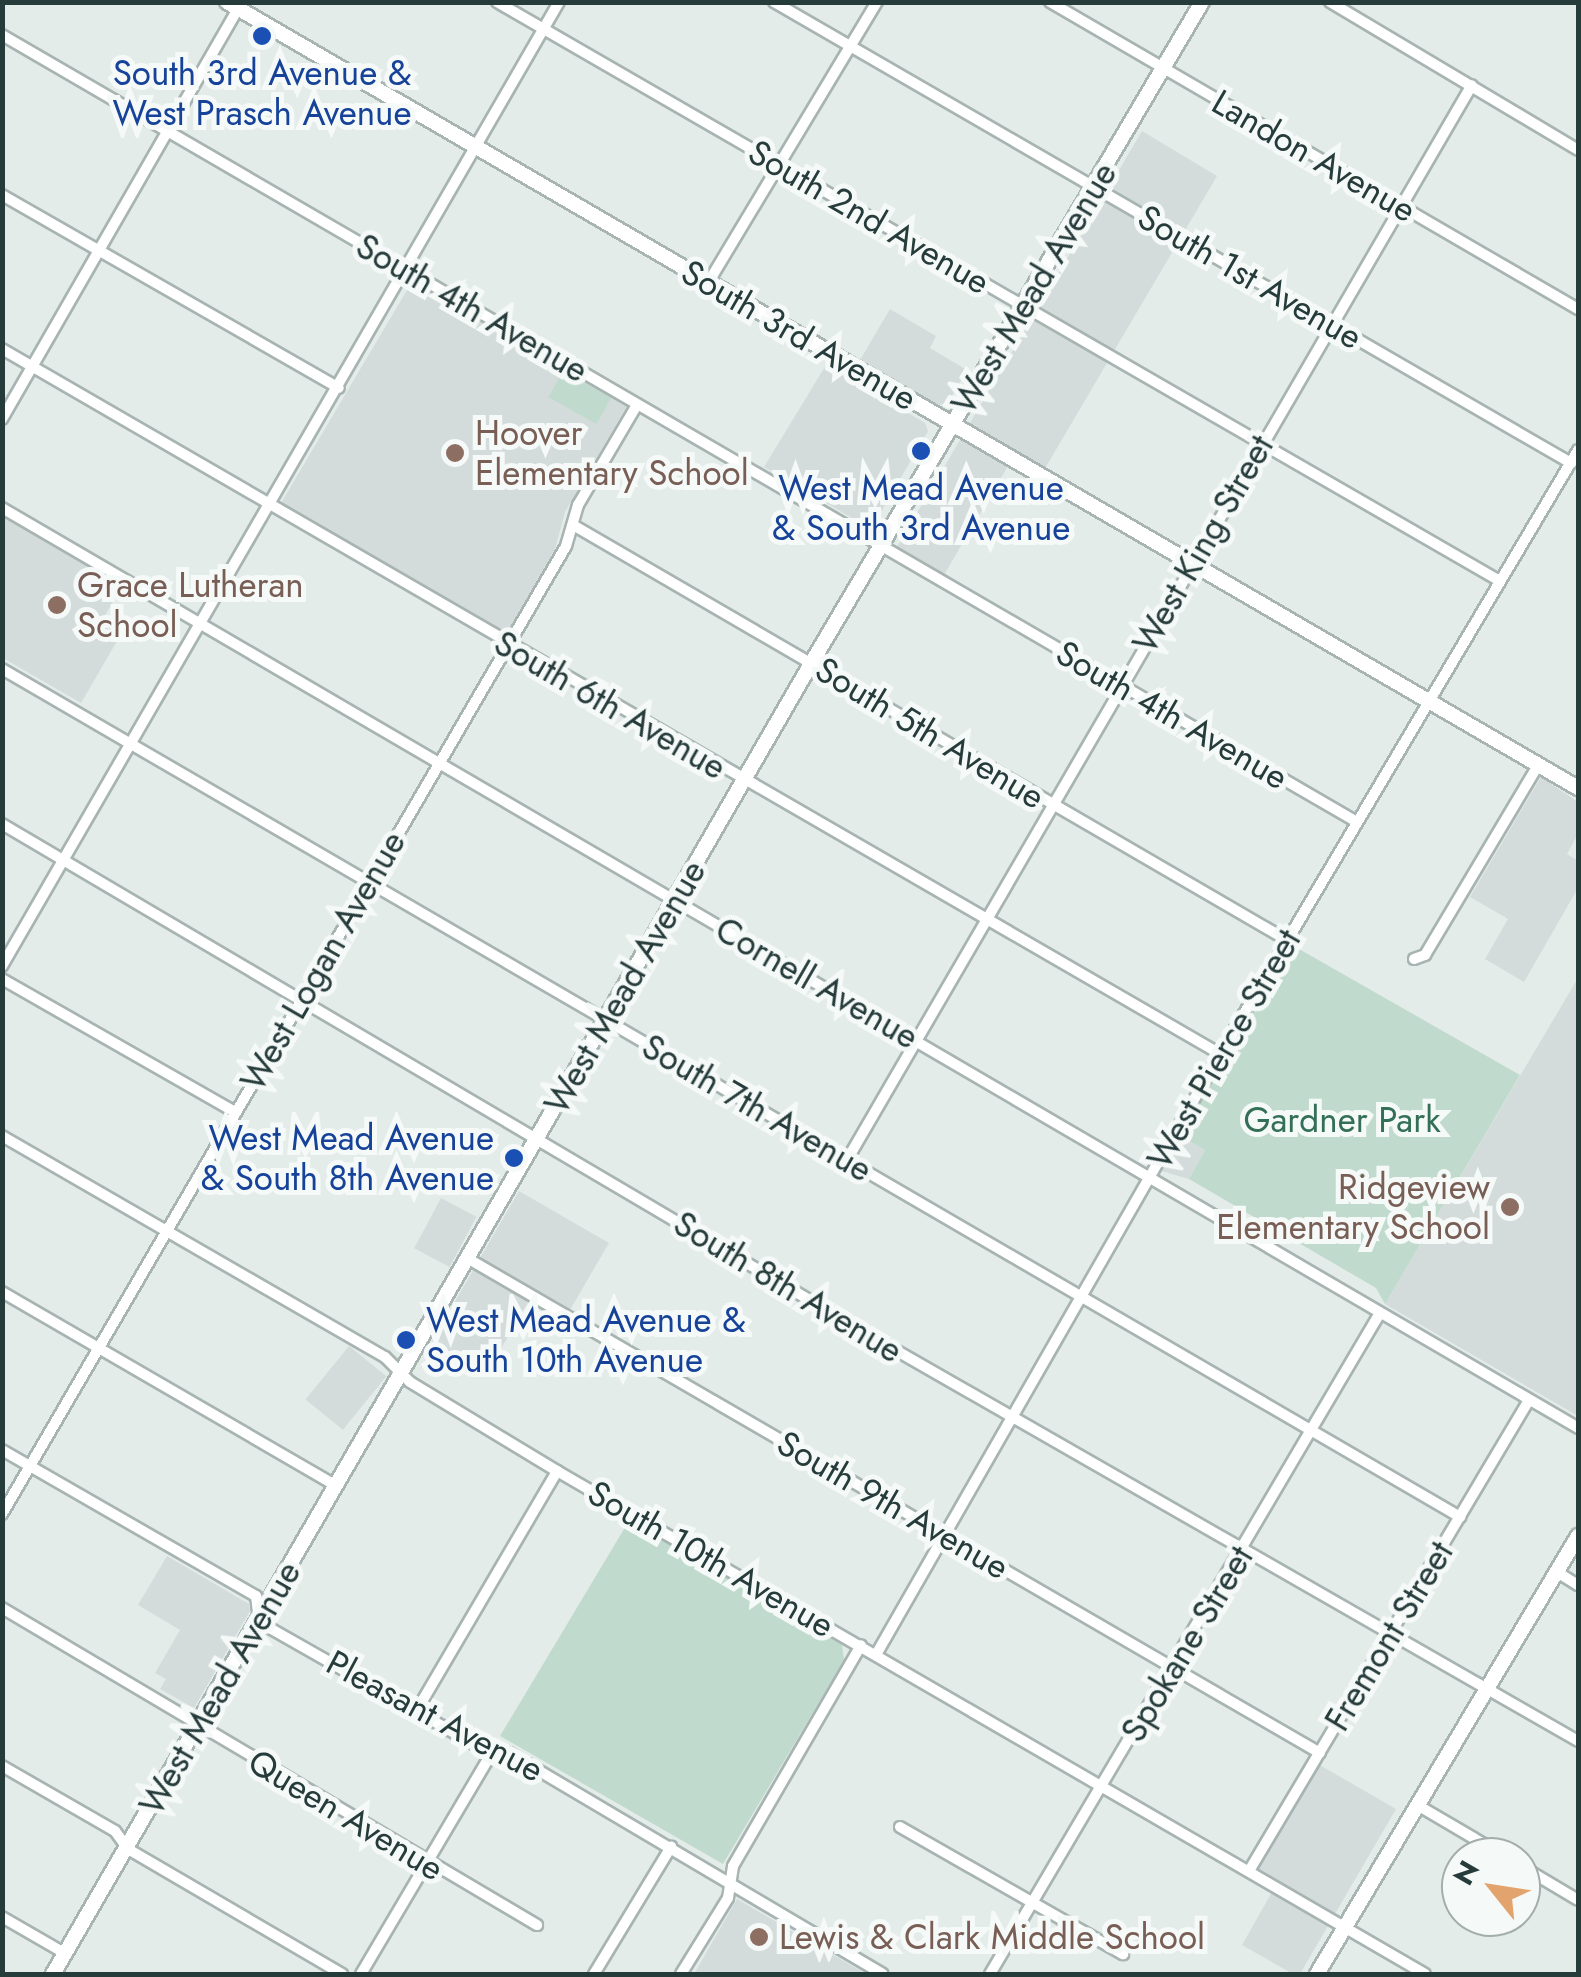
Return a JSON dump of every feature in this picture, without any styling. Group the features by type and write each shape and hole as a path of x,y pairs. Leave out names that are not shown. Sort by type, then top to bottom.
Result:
{"street":[{"name":"South 2nd Avenue","path":"497,2 1500,581"},
{"path":"2,966 408,270 559,2"},
{"name":"South 1st Avenue","path":"774,2 1571,462"},
{"path":"708,283 876,2"},
{"name":"Landon Avenue","path":"1050,2 1578,308"},
{"name":"West Mead Avenue","path":"53,1974 812,662 1202,2"},
{"path":"1330,2 1578,150"},
{"path":"2,419 170,134 235,5"},
{"name":"South 3rd Avenue","path":"235,5 1578,788"},
{"name":"South 4th Avenue","path":"2,35 1357,822"},
{"name":"West King Street","path":"847,1160 1190,563 1472,85"},
{"path":"2,195 339,388"},
{"name":"South 6th Avenue","path":"2,349 508,647 1220,1054"},
{"name":"West Logan Avenue","path":"2,1514 300,997 508,647 637,405"},
{"name":"West Pierce Street","path":"877,1653 1220,1054 1578,450"},
{"name":"Cornell Avenue","path":"2,508 1578,1428"},
{"name":"South 5th Avenue","path":"573,524 1287,940"},
{"name":"South 7th Avenue","path":"2,669 1460,1517"},
{"path":"1414,958 1425,955 1538,764"},
{"name":"South 8th Avenue","path":"2,824 1389,1637 1578,1741"},
{"path":"2,979 235,1112"},
{"name":"South 10th Avenue","path":"2,1136 402,1372 557,1471 1425,1974"},
{"name":"South 9th Avenue","path":"467,1258 1320,1753"},
{"path":"2,1292 336,1486"},
{"name":"Spokane Street","path":"990,1974 1380,1312"},
{"name":"Fremont Street","path":"1250,1871 1529,1400"},
{"name":"Pleasant Avenue","path":"2,1450 256,1596 259,1622 491,1754 509,1753 883,1974"},
{"path":"417,1710 557,1471"},
{"path":"1317,1974 1578,1536"},
{"path":"1557,1572 1578,1585"},
{"name":"Queen Avenue","path":"2,1608 426,1864 537,1926"},
{"path":"682,1974 728,1898 733,1866 861,1644"},
{"path":"361,1974 491,1754"},
{"path":"2,1766 115,1831 128,1850 342,1974"},
{"path":"1419,1806 1472,1837"},
{"path":"900,1826 1123,1954"},
{"path":"594,1974 670,1847"},
{"path":"1541,1878 1578,1900"},
{"path":"2,1918 66,1954"}],"shaded area":[{"path":"1142,131 1217,176 1037,482 1008,466 938,585 891,557"},
{"name":"Hoover Elementary School","path":"413,280 628,404 565,512 555,549 506,634 281,503"},
{"path":"890,309 936,336 930,348 967,370 948,403 937,405 860,360"},
{"path":"826,365 925,423 928,431 871,529 764,467"},
{"name":"Grace Lutheran School","path":"3,517 122,586 100,624 120,636 81,703 3,658"},
{"path":"1541,777 1578,802 1578,834 1567,854 1578,861 1578,888 1524,982 1485,959 1508,919 1470,897"},
{"name":"Ridgeview Elementary School","path":"1578,978 1578,1416 1385,1304"},
{"path":"1178,1135 1205,1150 1189,1179 1158,1170"},
{"path":"519,1191 609,1243 563,1322 528,1302 487,1373 432,1341"},
{"path":"441,1198 476,1217 450,1267 414,1248"},
{"path":"349,1346 386,1376 343,1430 306,1400"},
{"path":"167,1556 249,1604 250,1611 194,1708 160,1689 166,1679 155,1673 180,1630 138,1605"},
{"path":"1311,1760 1396,1809 1300,1974 1293,1974 1242,1945 1272,1892 1245,1877"},
{"name":"Lewis & Clark Middle School","path":"737,1899 866,1974 694,1974"}],"green space":[{"path":"563,371 611,398 597,424 548,397"},
{"name":"Gardner Park","path":"1292,945 1520,1075 1385,1304 1376,1288 1189,1179 1205,1150 1178,1135"},
{"path":"630,1519 842,1645 844,1660 723,1864 500,1736"}],"place":[{"name":"South 3rd Avenue & West Prasch Avenue","path":"262,36"},
{"name":"West Mead Avenue & South 3rd Avenue","path":"921,451"},
{"name":"Hoover Elementary School","path":"455,453"},
{"name":"Grace Lutheran School","path":"57,605"},
{"name":"West Mead Avenue & South 8th Avenue","path":"514,1158"},
{"name":"Ridgeview Elementary School","path":"1510,1207"},
{"name":"West Mead Avenue & South 10th Avenue","path":"406,1340"},
{"name":"Lewis & Clark Middle School","path":"759,1937"}]}
